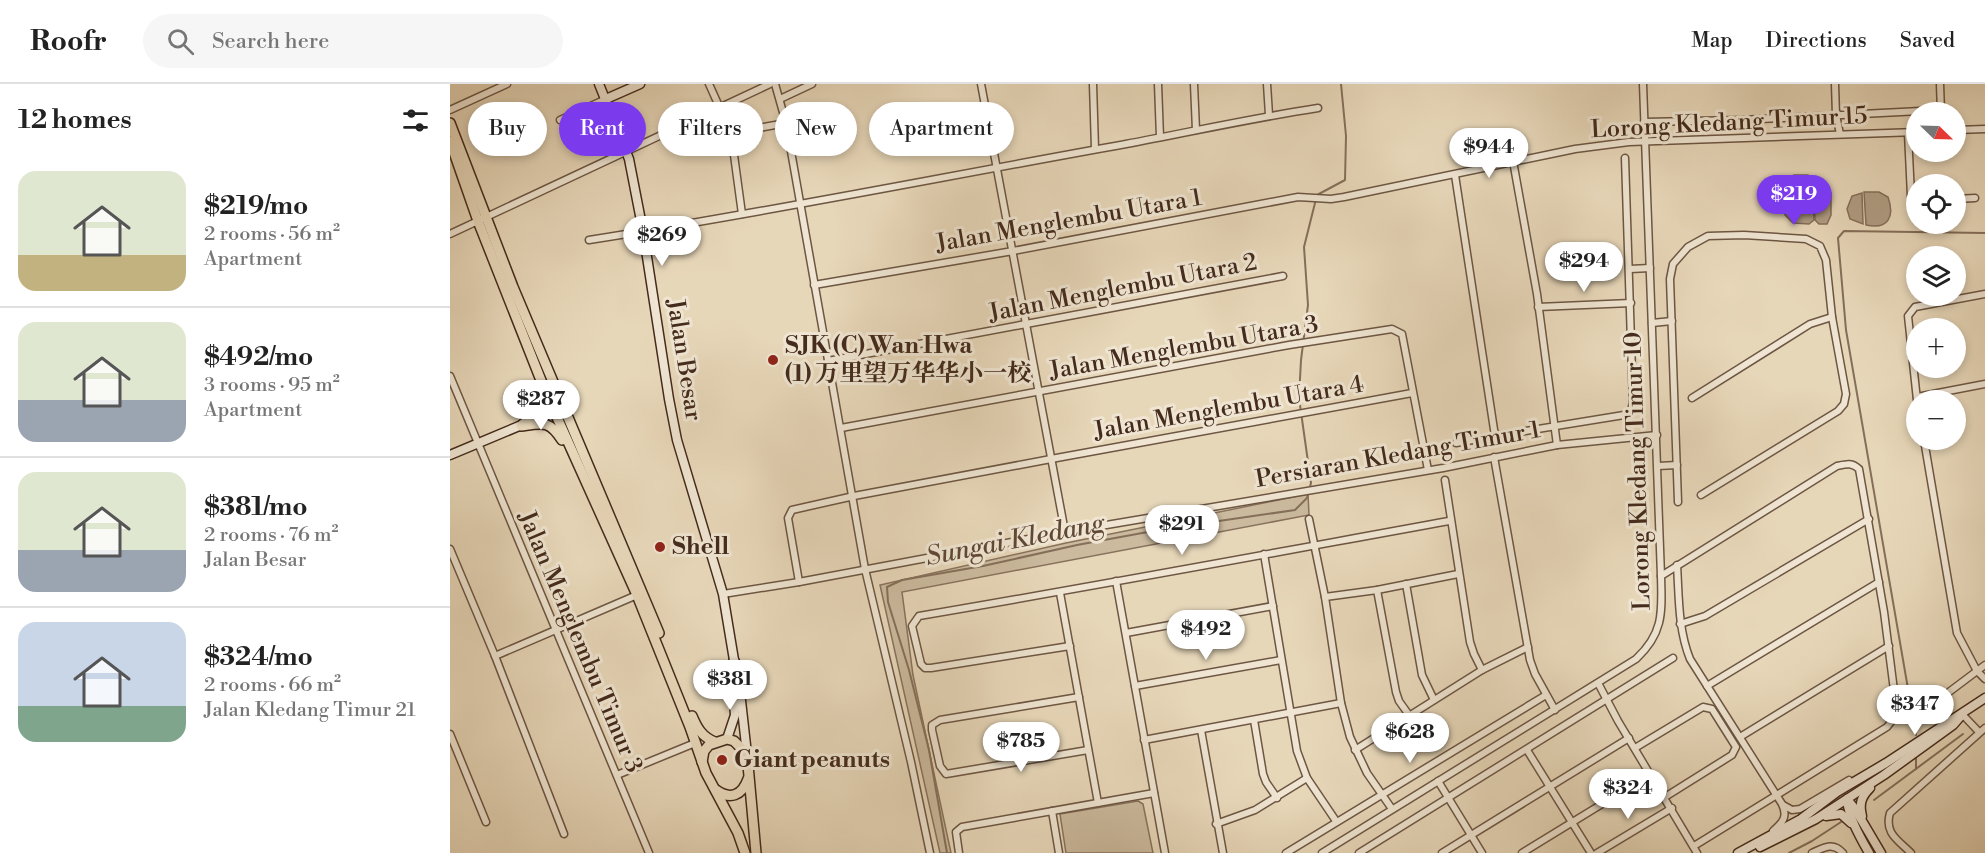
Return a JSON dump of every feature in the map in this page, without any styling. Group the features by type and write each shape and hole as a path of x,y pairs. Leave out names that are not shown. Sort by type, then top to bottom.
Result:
{"main road":[{"path":"450,123 482,219 553,412 637,595 702,762 738,833 745,853"},
{"path":"450,141 643,592 695,723 706,738 715,742"},
{"path":"521,426 545,405 539,375"},
{"path":"553,380 558,398 553,412"},
{"path":"553,412 565,421 581,446"},
{"path":"521,426 544,423 552,426 576,462"},
{"path":"702,762 704,751 709,745 727,739 734,741 747,754 756,853"},
{"path":"716,790 722,795 735,796 746,786 749,777"}],"street":[{"path":"450,110 507,84"},
{"name":"Jalan Besar","path":"601,84 609,102"},
{"path":"598,102 640,84"},
{"path":"709,84 717,102"},
{"path":"729,102 772,84 781,102"},
{"path":"780,99 812,84"},
{"path":"981,84 1065,532"},
{"path":"1092,84 1095,149"},
{"path":"1158,84 1160,137"},
{"path":"1194,84 1196,130"},
{"path":"1267,84 1269,115"},
{"name":"Lorong Kledang Timur 10","path":"1322,853 1636,659 1653,640 1661,620 1661,576 1643,84"},
{"path":"1835,84 1836,115 1840,134"},
{"name":"Lorong Kledang Timur 15","path":"1940,84 1940,102"},
{"path":"589,240 742,214 1269,115 1318,108"},
{"name":"Lorong Kledang Timur 15","path":"1644,122 1906,112"},
{"path":"1966,130 1985,129"},
{"name":"Lorong Kledang Timur 15","path":"1331,199 1601,145 1645,141 1906,133"},
{"path":"450,234 616,156"},
{"name":"Jalan Besar","path":"630,156 645,231 669,399 681,454 723,594 734,660 737,665 747,754"},
{"path":"734,156 742,214"},
{"path":"792,156 813,285 854,496 865,569 909,752 930,853"},
{"path":"1456,443 1624,415 1631,410 1633,404 1631,303 1625,158"},
{"path":"1514,161 1538,307 1557,445"},
{"path":"1455,175 1495,436"},
{"name":"Jalan Menglembu Utara 1","path":"813,285 1013,251 1287,199 1310,197 1331,199"},
{"path":"1966,198 1975,198"},
{"path":"1678,502 1670,279 1673,264 1688,247 1708,236 1744,235 1806,239 1820,246 1826,260 1832,317 1846,394 1844,404 1838,411 1805,433 1701,495"},
{"path":"1630,269 1650,268"},
{"name":"Jalan Menglembu Utara 2","path":"828,361 1283,276"},
{"path":"1916,390 1908,316 1915,307 1985,294"},
{"path":"1538,307 1631,303"},
{"path":"1692,398 1810,324 1832,317"},
{"path":"1652,323 1672,321"},
{"name":"Jalan Menglembu Utara 3","path":"841,428 1392,328 1402,334 1412,393"},
{"name":"Jalan Menglembu Timur 3","path":"450,376 649,853"},
{"path":"1958,390 1985,384"},
{"path":"1412,393 1428,470"},
{"name":"Jalan Menglembu Utara 4","path":"799,582 788,518 792,510 854,496 1412,393"},
{"path":"450,456 553,412"},
{"name":"Persiaran Kledang Timur 1","path":"723,594 1065,532 1428,470 1557,445 1657,435"},
{"path":"1926,450 1957,633 1977,671 1985,679"},
{"path":"1494,457 1528,647 1535,674 1555,710"},
{"path":"1658,466 1677,465"},
{"path":"1661,576 1837,466 1854,465 1859,470 1889,646 1896,706 1894,718 1887,727 1694,846"},
{"path":"1445,480 1449,521 1470,642 1482,670"},
{"path":"1309,519 1325,597 1341,703 1355,750 1392,809"},
{"path":"1680,624 1705,616 1869,519"},
{"path":"1070,645 925,668 921,664 912,626 920,616 1449,521"},
{"path":"450,549 495,656 564,834"},
{"path":"1264,554 1299,758 1307,778 1336,821"},
{"path":"1677,565 1680,624 1684,645 1690,659 1786,812 1782,823 1758,842"},
{"path":"1325,597 1377,590 1458,574"},
{"path":"1116,581 1165,853"},
{"path":"1707,686 1879,582"},
{"path":"1406,584 1422,675 1434,700"},
{"path":"1377,590 1396,692 1399,701 1409,715"},
{"path":"1060,592 1098,803"},
{"path":"495,656 637,595"},
{"path":"1126,633 1273,606"},
{"path":"1740,737 1889,646"},
{"path":"1355,750 1482,670 1528,647"},
{"path":"1359,853 1673,658"},
{"name":"Jalan Besar","path":"727,739 735,715 731,666 734,660"},
{"path":"1135,686 1281,660"},
{"path":"1949,692 1985,666"},
{"path":"1598,683 1697,853"},
{"path":"1286,853 1546,695"},
{"path":"1079,697 935,722 932,730 942,771 951,774 1088,750"},
{"path":"1801,819 1837,792 1898,756 1985,698"},
{"path":"1144,740 1341,703"},
{"path":"1635,748 1703,707 1712,709 1736,747 1732,755 1665,797"},
{"path":"1911,853 1890,833 1887,822 1890,813 1982,730 1962,714"},
{"path":"1748,853 1816,819 1884,775 1953,725 1962,714"},
{"path":"1254,720 1263,774 1277,798"},
{"path":"1201,729 1222,853"},
{"path":"450,734 486,822"},
{"path":"1442,853 1629,738"},
{"path":"617,775 695,744"},
{"path":"1527,750 1591,853"},
{"path":"1782,804 1792,810 1800,809 1828,791 1898,756"},
{"path":"1847,799 1853,789 1886,763"},
{"path":"1522,853 1651,774"},
{"path":"1862,831 1860,803 1865,792 1884,775"},
{"path":"1216,824 1255,810 1307,778"},
{"path":"1438,781 1482,853"},
{"path":"959,853 956,832 962,827 1154,793"},
{"path":"1738,853 1831,802 1847,799"},
{"path":"1847,799 1855,809 1869,853"},
{"path":"1597,853 1672,808"},
{"path":"1052,811 1059,853"},
{"path":"1816,819 1841,814 1862,831 1881,853"},
{"path":"1333,846 1337,853"},
{"path":"1812,853 1827,846 1835,846 1843,853"}],"shaded area":[{"path":"1794,175 1808,175 1812,180 1814,220 1809,224 1793,223 1785,215 1784,187 1789,178"},
{"path":"1818,187 1826,187 1831,193 1831,215 1827,224 1819,224 1815,220 1814,192"},
{"path":"1864,192 1879,192 1888,197 1891,211 1884,224 1866,225"},
{"path":"1862,193 1863,224 1850,219 1847,209 1852,196"},
{"path":"1308,494 1309,515 902,592 913,675 951,853 940,853 880,585 1066,543"},
{"path":"1138,801 1143,804 1153,853 1066,853 1060,814"}],"waterway":[{"name":"Sungai Kledang","path":"947,853 929,750 909,670 888,602 887,587 902,580 983,566 1077,545 1164,529 1295,510 1307,498 1311,483 1299,398 1308,305 1304,247 1317,195 1345,180 1346,136 1341,84"},
{"path":"1916,735 1846,330 1838,238 1844,231 1985,233"},
{"path":"1874,800 1963,734"},
{"path":"1916,758 1916,769"},
{"path":"1789,853 1841,822"}],"place":[{"name":"SJK (C) Wan Hwa (1) 万里望万华华小一校","path":"773,360"},
{"name":"Shell","path":"660,547"},
{"name":"Giant peanuts","path":"722,760"}]}
